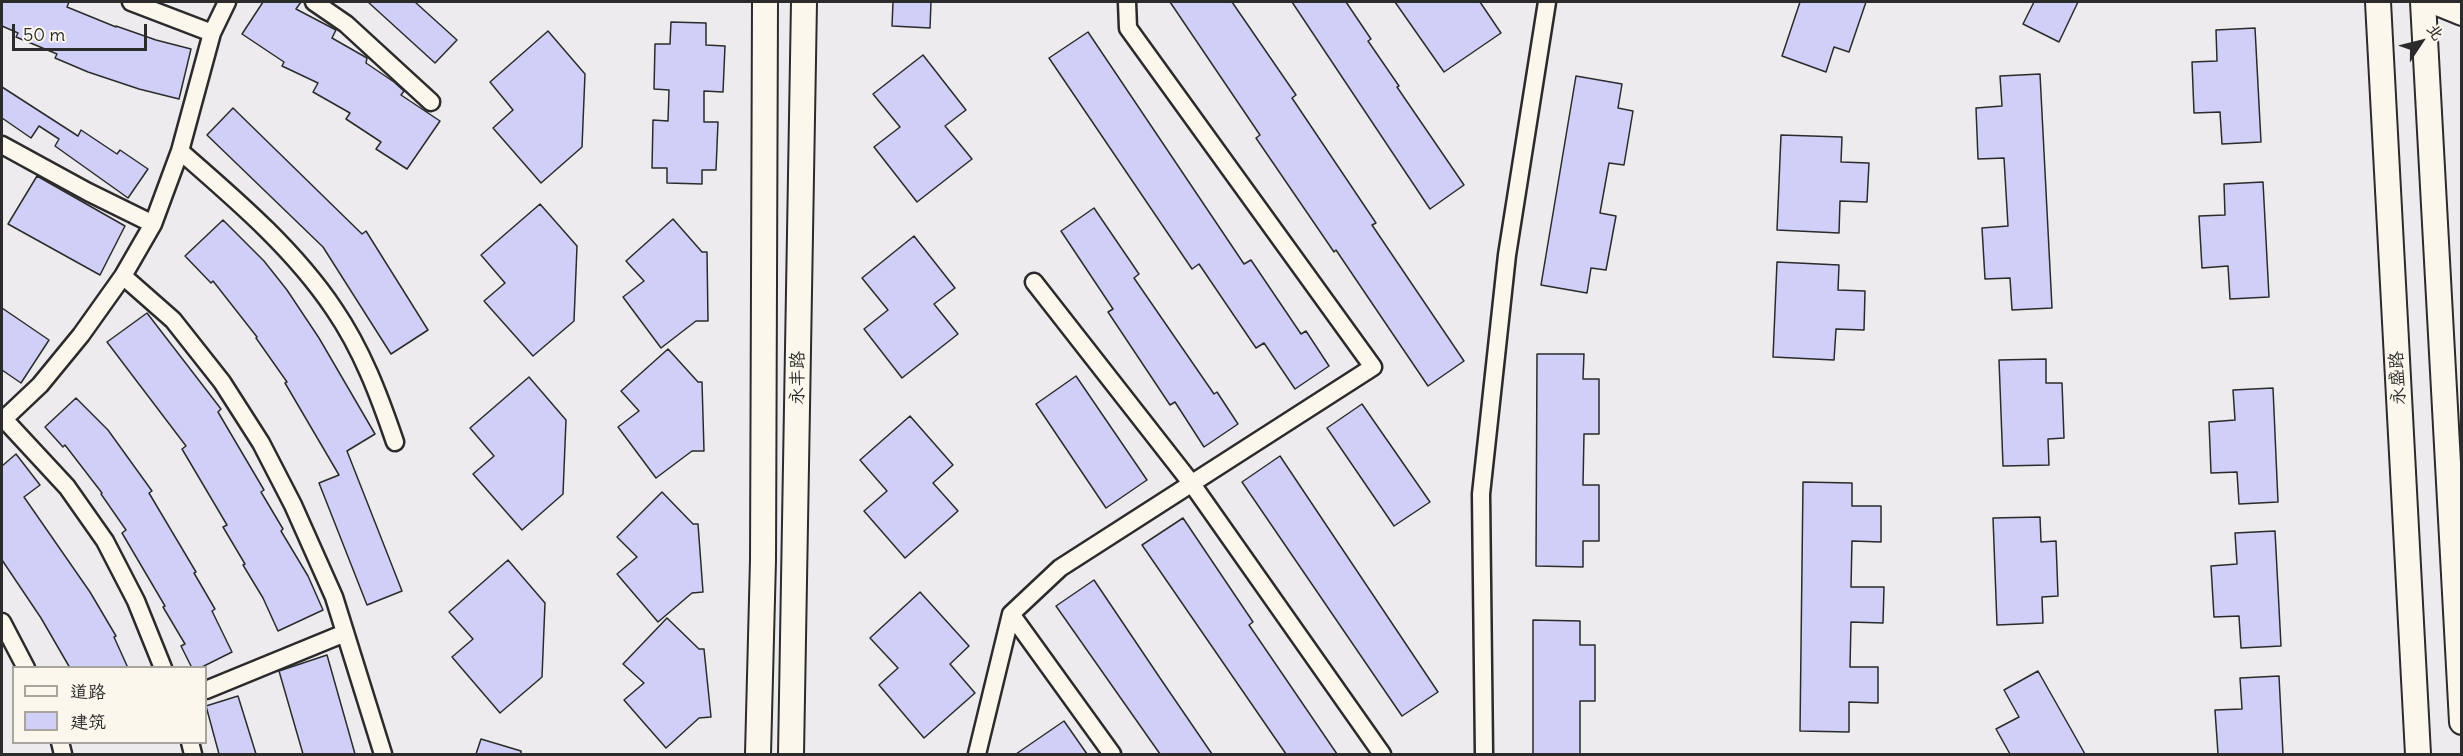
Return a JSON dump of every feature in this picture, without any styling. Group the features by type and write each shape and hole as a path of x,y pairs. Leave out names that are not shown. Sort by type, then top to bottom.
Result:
{"street":[{"path":"131,2 212,33"},
{"path":"163,666 136,601 105,541 67,487 2,419 40,385 81,335 123,276 153,224 180,151 212,33 227,2"},
{"path":"314,2 346,24 431,102"},
{"name":"永丰路","path":"758,754 763,560 765,2"},
{"name":"永丰路","path":"790,754 804,2"},
{"path":"977,754 1011,614 1060,568 1373,367 1128,28 1127,2"},
{"path":"1484,754 1481,494 1507,255 1547,2"},
{"name":"永盛路","path":"2378,2 2418,754"},
{"path":"2423,2 2462,722"},
{"path":"2435,2 2462,13"},
{"path":"2,145 153,224"},
{"path":"180,151 243,207 290,254 334,309 375,382 395,442"},
{"path":"123,276 173,320 222,382 261,443 325,577 383,754"},
{"path":"1034,282 1192,484 1382,754"},
{"path":"1011,614 1112,754"},
{"path":"2,622 25,666"},
{"path":"207,690 345,633"}],"building":[{"path":"2,2 69,2 67,7 116,27 191,49 179,99 88,72 55,58 57,54 16,37 18,33 2,26"},
{"path":"263,2 301,2 296,9 336,30 332,38 367,58 366,63 404,91 401,95 440,121 407,169 376,149 381,142 346,119 350,113 313,92 318,83 282,66 284,62 242,34"},
{"path":"368,2 415,2 457,40 435,63"},
{"path":"893,2 931,2 930,28 892,26"},
{"path":"1170,2 1232,2 1296,95 1292,98 1376,223 1372,225 1464,361 1428,386 1336,250 1334,252 1256,138 1260,135"},
{"path":"1292,2 1346,2 1371,39 1368,41 1399,86 1397,87 1464,185 1430,209"},
{"path":"1395,2 1480,2 1501,33 1444,72"},
{"path":"1800,2 1866,2 1849,52 1834,47 1826,72 1782,56"},
{"path":"2034,2 2078,2 2059,42 2023,24"},
{"path":"671,22 706,23 706,45 725,46 723,92 704,91 704,122 718,122 716,170 702,170 702,184 667,183 667,168 652,168 653,120 668,121 669,90 654,89 655,44 670,44"},
{"path":"2255,28 2261,142 2222,144 2220,112 2194,113 2192,62 2217,61 2216,30"},
{"path":"548,31 585,74 582,147 541,183 493,128 513,110 490,82"},
{"path":"1088,32 1244,264 1251,260 1301,334 1306,331 1329,366 1295,389 1264,343 1256,348 1199,264 1192,269 1049,58"},
{"path":"923,55 966,110 945,126 972,159 917,202 874,147 900,127 873,94"},
{"path":"2040,74 2052,308 2012,310 2010,278 1985,279 1982,228 2008,226 2004,158 1978,159 1976,108 2002,106 2000,76"},
{"path":"1576,76 1622,84 1618,108 1633,111 1624,165 1609,163 1600,213 1616,216 1606,270 1591,268 1587,293 1541,285"},
{"path":"2,87 78,136 81,130 117,154 120,150 148,169 128,198 55,146 59,139 39,126 31,138 2,118"},
{"path":"233,108 362,234 366,231 428,330 391,354 323,247 207,135"},
{"path":"1781,135 1842,137 1841,162 1869,163 1867,202 1840,201 1839,233 1777,230"},
{"path":"37,176 125,226 100,275 8,224"},
{"path":"2263,182 2269,297 2230,299 2228,266 2202,268 2199,216 2225,215 2224,184"},
{"path":"540,204 577,246 574,321 533,356 484,301 505,283 481,255"},
{"path":"1094,208 1139,274 1134,278 1214,394 1217,392 1238,424 1204,447 1175,402 1170,405 1108,312 1113,309 1061,231"},
{"path":"673,219 702,252 707,252 708,321 696,321 661,348 623,297 644,281 626,261"},
{"path":"223,220 264,261 287,290 319,338 375,434 347,451 402,591 367,605 319,483 339,475 285,383 287,382 257,337 213,281 211,283 185,256"},
{"path":"914,236 955,288 934,304 958,334 902,378 864,329 888,310 862,278"},
{"path":"1777,262 1839,265 1838,290 1865,291 1864,330 1836,329 1834,360 1773,357"},
{"path":"2,308 49,340 21,383 2,370"},
{"path":"147,313 221,409 218,412 264,490 261,492 308,576 323,610 278,631 263,598 223,527 227,525 182,449 186,446 107,342"},
{"path":"668,349 698,382 702,382 704,451 692,451 656,478 618,427 639,411 621,391"},
{"path":"1537,354 1584,354 1583,379 1599,379 1599,434 1584,434 1583,485 1599,485 1599,541 1583,541 1583,567 1536,566"},
{"path":"2046,359 2046,383 2062,383 2064,438 2048,439 2049,465 2003,466 1999,360"},
{"path":"1076,376 1147,480 1106,508 1036,404"},
{"path":"529,377 566,420 563,494 522,530 473,474 494,456 470,428"},
{"path":"2273,388 2278,502 2239,504 2237,472 2211,473 2209,422 2235,420 2233,390"},
{"path":"76,398 108,430 152,491 149,493 215,609 212,611 232,652 204,666 191,666 181,646 185,644 122,533 126,530 102,493 65,445 63,447 45,427"},
{"path":"1362,404 1430,502 1394,526 1327,428"},
{"path":"910,416 953,465 933,483 958,511 905,558 864,511 887,491 860,460"},
{"path":"16,454 40,485 24,497 90,592 116,636 114,637 127,666 69,666 41,618 2,560 2,466"},
{"path":"1280,456 1438,692 1402,716 1242,482"},
{"path":"1803,482 1852,483 1852,506 1881,506 1881,542 1852,541 1851,587 1884,587 1883,623 1851,622 1850,667 1878,667 1878,703 1849,702 1849,732 1800,731"},
{"path":"662,492 693,524 698,524 703,592 692,593 658,622 617,574 637,557 617,537"},
{"path":"2040,517 2041,542 2056,541 2058,596 2042,597 2043,623 1997,625 1993,518"},
{"path":"1183,518 1253,622 1249,625 1337,754 1286,754 1142,545"},
{"path":"2275,531 2281,646 2241,648 2239,616 2214,617 2211,566 2237,564 2235,533"},
{"path":"508,560 545,603 542,677 500,713 452,657 473,639 449,612"},
{"path":"1094,580 1212,754 1160,754 1056,606"},
{"path":"920,592 969,646 950,664 975,693 924,738 879,685 898,668 870,638"},
{"path":"667,618 699,649 704,649 711,717 699,718 666,748 624,700 644,683 623,664"},
{"path":"1533,620 1580,621 1580,645 1595,645 1595,701 1580,701 1580,754 1533,754"},
{"path":"327,655 355,754 303,754 279,671"},
{"path":"2038,671 2085,754 2010,754 1996,729 2019,717 2004,690"},
{"path":"2279,676 2283,754 2218,754 2215,710 2242,709 2240,678"},
{"path":"238,696 256,754 219,754 207,706"},
{"path":"1064,721 1087,754 1016,754"},
{"path":"481,739 521,751 521,754 476,754"}]}
